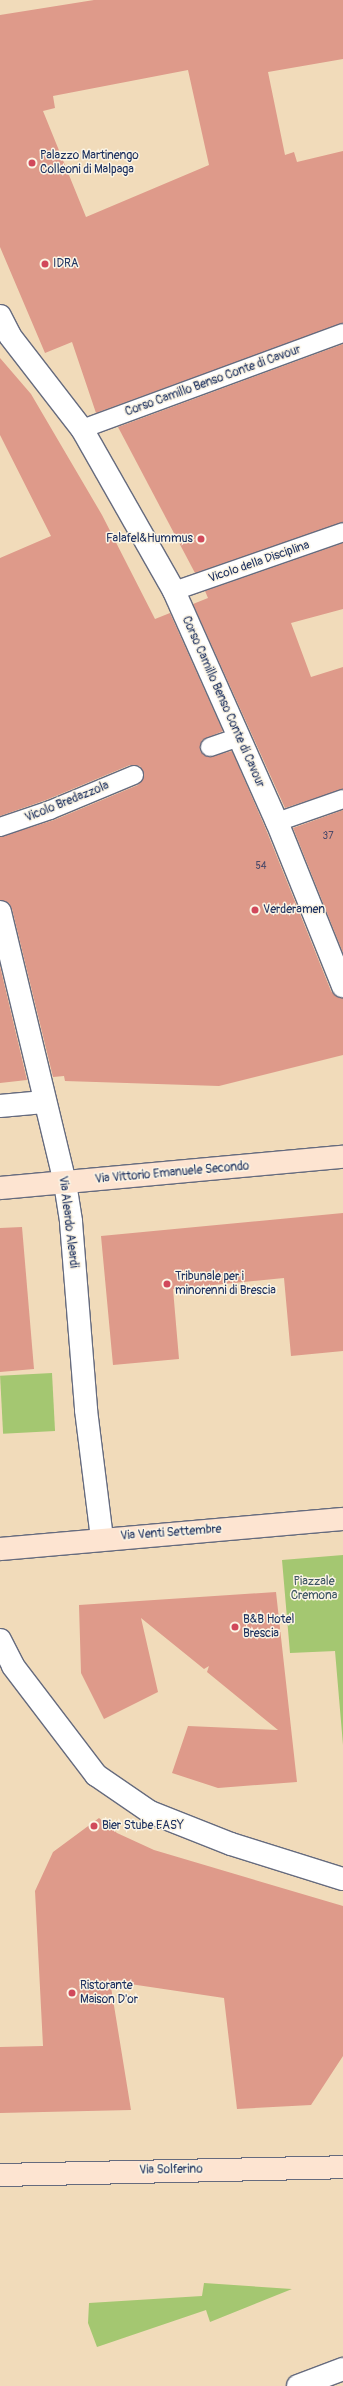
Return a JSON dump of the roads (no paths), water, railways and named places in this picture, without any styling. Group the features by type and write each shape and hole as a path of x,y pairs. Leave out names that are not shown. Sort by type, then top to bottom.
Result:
{"main road":[{"name":"Via Vittorio Emanuele Secondo","path":"0,1188 343,1156"},
{"name":"Via Venti Settembre","path":"0,1549 102,1538 343,1519"},
{"name":"Via Solferino","path":"0,2175 343,2167"}],"street":[{"name":"Corso Camillo Benso Conte di Cavour","path":"0,316 10,336 82,429 174,591 277,822 343,986"},
{"name":"Via Aleardo Aleardi","path":"0,912 44,1102 65,1183 70,1222 86,1410 102,1538"},
{"path":"0,1106 44,1102"},
{"path":"0,1640 13,1666 96,1775 150,1812 231,1844 343,1879"},
{"path":"298,2386 343,2369"}],"lane":[{"name":"Corso Camillo Benso Conte di Cavour","path":"82,429 343,333"},
{"name":"Vicolo della Disciplina","path":"174,591 343,532"},
{"path":"210,747 239,737"},
{"name":"Vicolo Bredazzola","path":"0,827 50,810 134,775"},
{"path":"277,822 343,799"}],"place":[{"name":"Palazzo Martinengo Colleoni di Malpaga","path":"32,163"},
{"name":"IDRA","path":"45,264"},
{"name":"Falafel&Hummus","path":"201,539"},
{"name":"Verderamen","path":"255,910"},
{"name":"Tribunale per i minorenni di Brescia","path":"167,1284"},
{"name":"B&B Hotel Brescia","path":"235,1627"},
{"name":"Bier Stube EASY","path":"94,1826"},
{"name":"Ristorante Maison D'or","path":"72,1993"}],"park label":[{"name":"Piazzale Cremona","path":"314,1589"}]}
